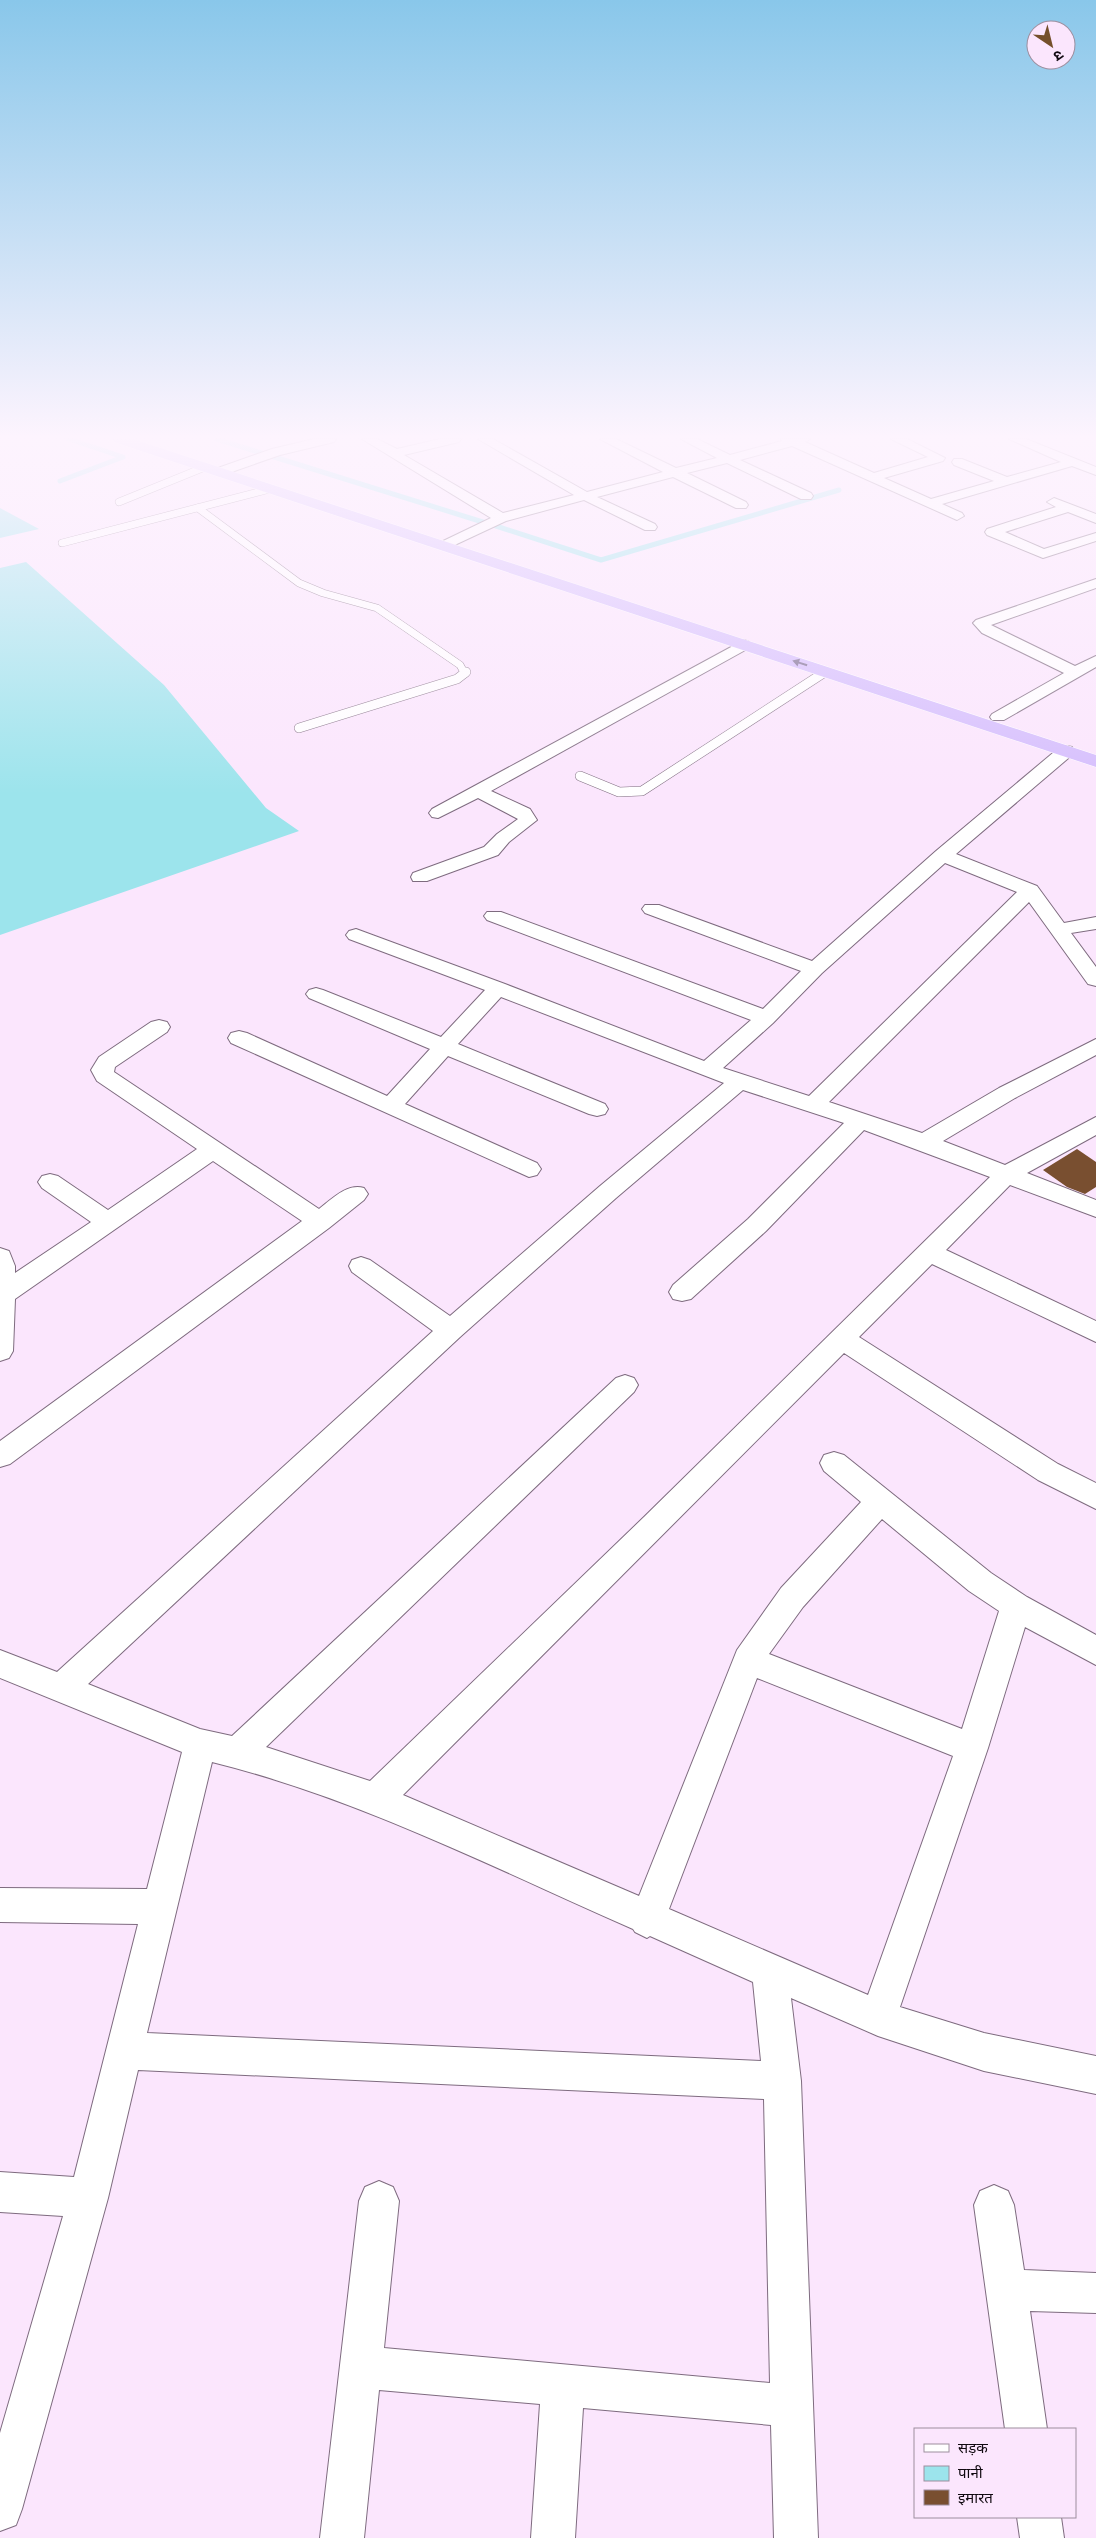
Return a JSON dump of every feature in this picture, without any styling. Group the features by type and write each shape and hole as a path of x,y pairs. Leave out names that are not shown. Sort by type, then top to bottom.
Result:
{"highway":[{"path":"496,557 757,645 998,717 1096,750"},
{"path":"496,557 757,645 826,672 1096,761"}],"street":[{"path":"1077,673 987,630 981,623 1096,583"},
{"path":"438,813 757,645"},
{"path":"998,717 1096,661"},
{"path":"707,1070 766,1018 815,969 1066,751"},
{"path":"420,877 491,851 504,838 528,820 524,813 477,791"},
{"path":"943,856 1030,890 1057,930 1095,980"},
{"path":"813,1105 1030,890"},
{"path":"652,909 815,969"},
{"path":"494,916 766,1018"},
{"path":"1057,930 1096,923"},
{"path":"356,935 498,988 707,1070 924,1142 1096,1209"},
{"path":"390,1106 498,988"},
{"path":"316,994 597,1109"},
{"path":"159,1027 107,1062 102,1070 103,1074 320,1222"},
{"path":"239,1038 529,1169"},
{"path":"924,1142 1007,1093 1096,1046"},
{"path":"62,1688 451,1330 608,1192 740,1081"},
{"path":"682,1292 757,1225 860,1121"},
{"path":"375,1799 843,1340 928,1252 1008,1174 1096,1125"},
{"path":"2,1295 212,1150"},
{"path":"50,1182 108,1222"},
{"path":"0,1456 356,1194"},
{"path":"928,1252 1096,1332"},
{"path":"0,1257 3,1266 0,1351"},
{"path":"361,1266 451,1330"},
{"path":"843,1340 1048,1472 1096,1497"},
{"path":"237,1754 625,1385"},
{"path":"834,1463 954,1562 1016,1606 1096,1651"},
{"path":"647,1920 748,1660 778,1616 880,1501"},
{"path":"878,2018 972,1748 1016,1606"},
{"path":"748,1660 972,1748"},
{"path":"0,1664 200,1744 237,1754 375,1799 647,1920 878,2018 984,2052 1096,2074"},
{"path":"0,2509 88,2198 200,1744"},
{"path":"0,1905 161,1907"},
{"path":"770,1972 782,2081 796,2538"},
{"path":"125,2051 782,2081"},
{"path":"0,2192 88,2198"},
{"path":"342,2538 379,2201"},
{"path":"994,2205 1026,2428"},
{"path":"1006,2290 1096,2293"},
{"path":"361,2367 792,2406"},
{"path":"553,2538 562,2385"},
{"path":"1038,2518 1042,2538"}],"lane":[{"path":"265,557 299,583 323,593 372,606 384,612 460,665 466,672 465,675 457,679 299,728"},
{"path":"580,776 621,793 632,794 642,791 826,672"}],"water":[{"path":"26,562 164,685 266,808 299,831 0,935 0,568"}],"building":[{"path":"1077,1149 1096,1162 1096,1187 1085,1194 1067,1187 1043,1170"}],"waterway":[{"path":"593,557 601,560 610,557"}]}
